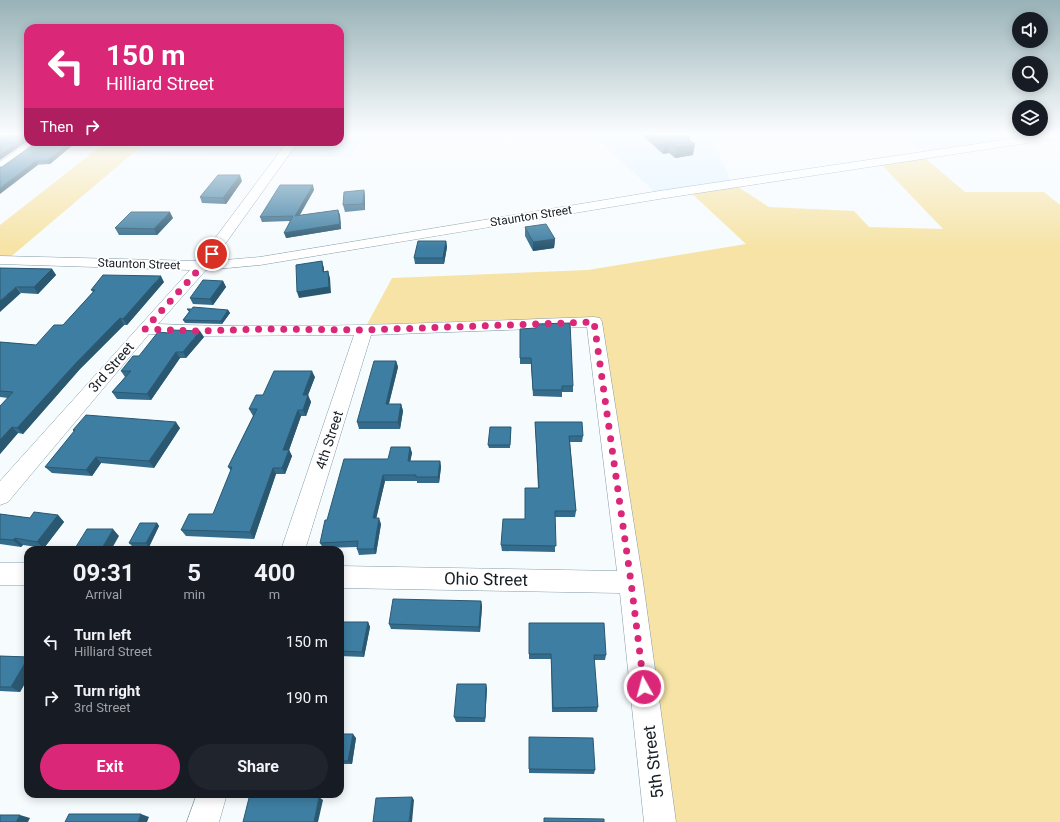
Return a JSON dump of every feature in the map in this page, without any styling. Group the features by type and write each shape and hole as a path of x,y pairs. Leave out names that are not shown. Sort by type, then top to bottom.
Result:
{"street":[{"name":"3rd Street","path":"0,496 145,329 202,266 272,171"},
{"name":"Staunton Street","path":"0,260 202,266 260,261 807,171"},
{"name":"5th Street","path":"364,330 594,322 631,582 660,822"},
{"path":"145,329 198,331 265,329 364,330"},
{"name":"4th Street","path":"294,546 364,330"},
{"path":"0,574 24,574"},
{"name":"Ohio Street","path":"344,577 631,582"},
{"path":"203,822 211,798"}],"shaded area":[{"path":"69,171 111,171 7,260 0,260 0,225"},
{"path":"632,171 727,171 732,183 658,195"},
{"path":"888,171 941,171 965,192 1044,192 1060,205 1060,822 660,822 594,322 364,330 392,278 588,270 746,244 688,190 732,183 769,207 854,211 869,227 943,229"}],"building":[{"path":"0,171 22,171 0,188"},
{"path":"218,175 240,175 223,198 200,197"},
{"path":"280,185 313,185 295,216 338,210 340,224 284,233 293,216 260,217"},
{"path":"364,190 363,204 343,205 344,192"},
{"path":"131,212 170,212 154,229 115,228"},
{"path":"546,224 555,239 533,242 525,227"},
{"path":"418,241 446,241 443,258 414,258"},
{"path":"322,261 323,272 328,271 329,287 297,292 296,265"},
{"path":"0,268 52,269 34,287 16,287 0,301"},
{"path":"103,275 161,276 123,319 120,318 76,363 17,428 12,427 0,440 0,406 13,392 0,391 0,342 36,345 54,325 63,325 95,290 91,290"},
{"path":"203,280 223,281 210,299 190,298"},
{"path":"193,307 228,310 221,321 183,320 190,311 187,309 192,309"},
{"path":"570,323 573,386 562,386 562,390 533,390 531,358 520,358 520,329 536,328 536,324"},
{"path":"172,330 200,331 183,352 176,352 147,394 112,392 131,371 121,371 133,356 139,356 158,332 169,333"},
{"path":"374,361 396,361 386,404 401,404 398,422 357,422"},
{"path":"274,371 312,371 303,395 308,395 303,410 298,410 283,450 289,450 282,468 273,468 250,532 181,530 189,514 213,514 232,467 228,467 257,409 249,409 256,395 263,395"},
{"path":"86,415 176,422 149,461 96,457 86,470 45,467"},
{"path":"535,422 582,422 583,436 569,436 576,511 555,511 556,546 501,545 503,519 525,519 525,488 539,488"},
{"path":"490,427 511,427 510,445 488,445"},
{"path":"391,447 410,447 408,461 440,461 438,477 383,475 373,518 379,518 374,549 357,549 358,541 320,543 325,520 327,520 344,459 388,459"},
{"path":"34,512 58,515 37,542 15,538 13,540 0,539 0,514 30,518"},
{"path":"140,523 157,523 146,543 129,543"},
{"path":"87,529 113,529 103,546 76,546"},
{"path":"393,599 481,601 479,627 389,624"},
{"path":"344,622 368,622 362,652 344,651"},
{"path":"529,623 604,623 606,655 594,655 598,707 553,708 551,654 529,654"},
{"path":"0,656 24,657 24,665 11,687 0,687"},
{"path":"457,684 486,684 485,718 454,717"},
{"path":"344,734 353,734 348,761 344,761"},
{"path":"529,737 593,738 595,770 529,769"},
{"path":"412,797 409,822 373,822 376,798"},
{"path":"249,798 319,798 314,822 243,822"},
{"path":"69,814 141,814 138,822 65,822"},
{"path":"0,815 20,815 16,822 0,822"},
{"path":"544,818 604,819 604,822 544,822"}],"route":[{"path":"212,254 145,329 198,331 265,329 364,330 594,322 631,582 644,687"}]}
